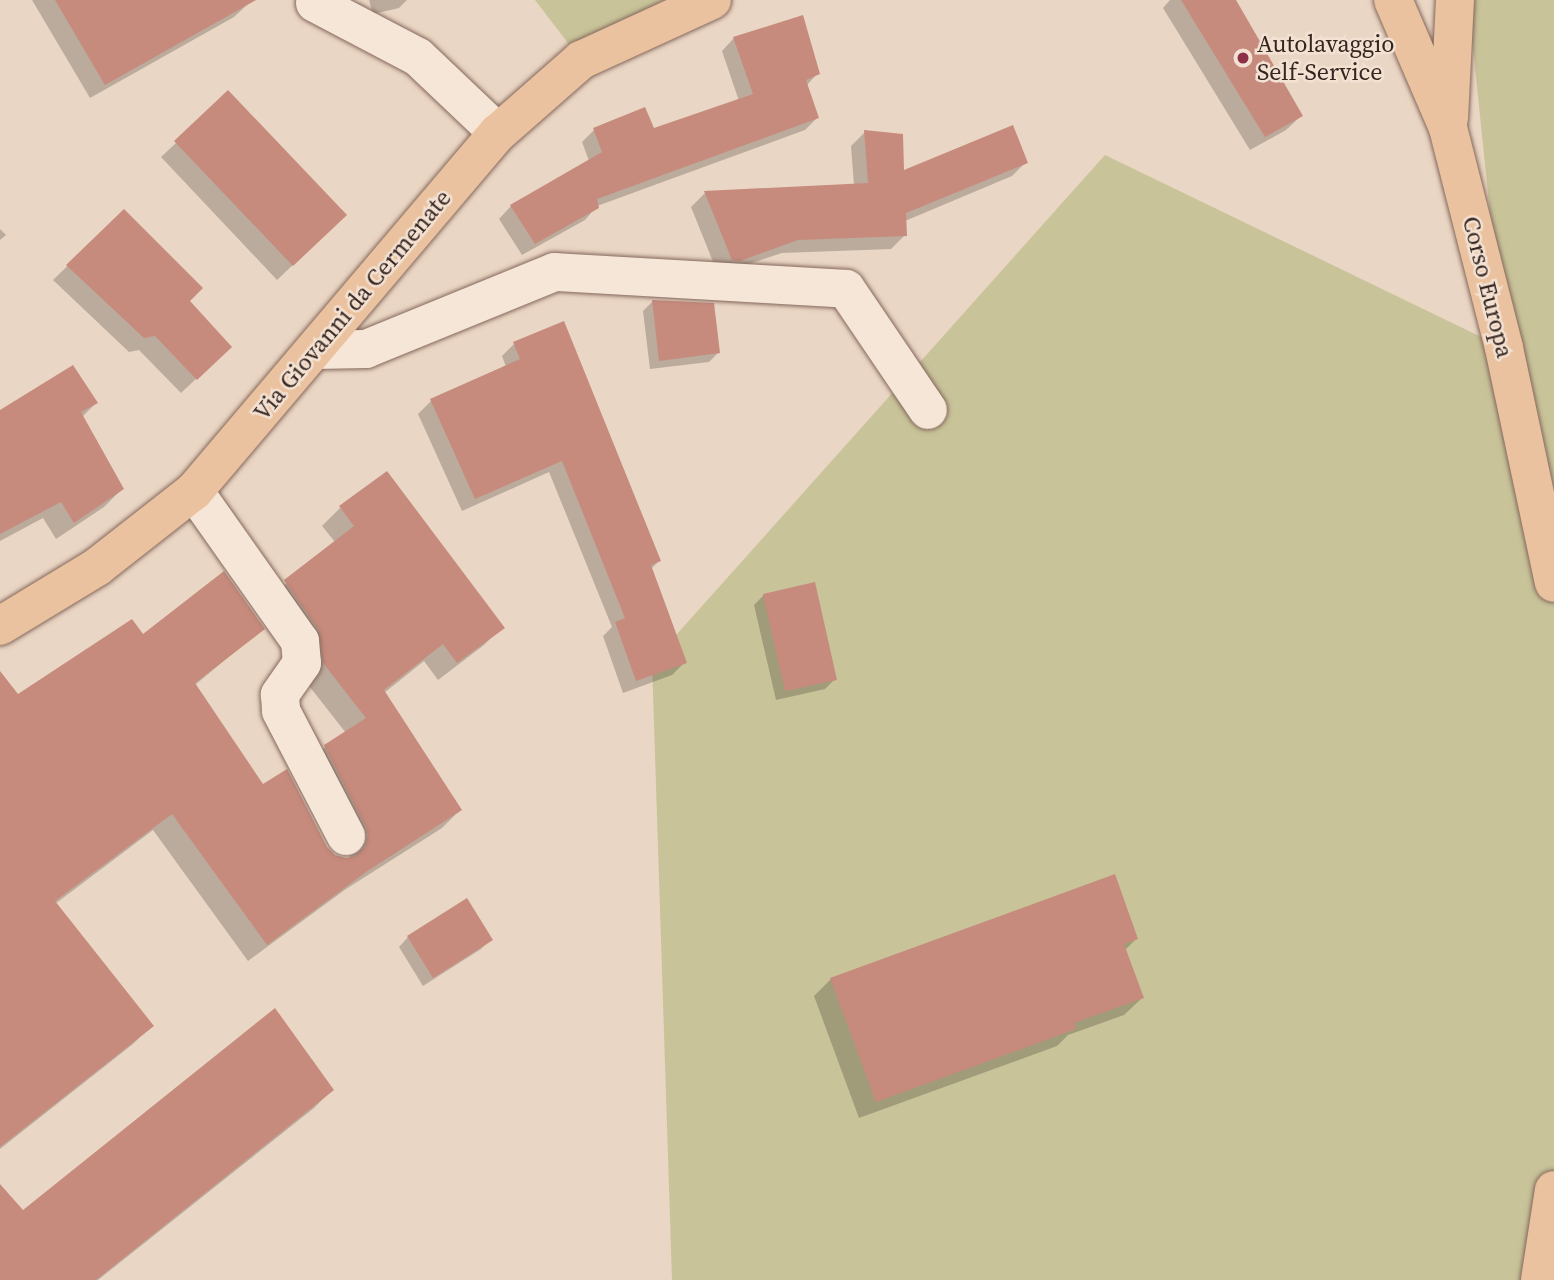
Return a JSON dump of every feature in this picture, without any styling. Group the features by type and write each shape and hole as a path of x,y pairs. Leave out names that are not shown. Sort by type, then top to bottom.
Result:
{"main road":[{"name":"Via Giovanni da Cermenate","path":"0,626 97,567 194,491 498,133 581,60 712,0"},
{"name":"Corso Europa","path":"1393,0 1448,128 1504,348 1554,583"},
{"path":"1448,128 1455,0"},
{"path":"1540,1280 1554,1190"}],"street":[{"path":"315,3 418,57 498,133"},
{"path":"315,350 366,349 555,272 846,289 928,410"},
{"path":"194,491 300,641 302,663 280,695 281,711 346,836"}],"shaded area":[{"path":"535,0 705,0 581,60"},
{"path":"1468,0 1554,0 1554,1280 672,1280 652,662 1105,155 1504,348"}],"building":[{"path":"55,0 256,0 105,85"},
{"name":"Autolavaggio Self-Service","path":"1181,0 1236,0 1303,116 1265,137"},
{"path":"803,15 820,74 806,80 819,118 597,199 599,208 535,244 510,205 602,152 593,128 645,107 654,128 753,94 733,37"},
{"path":"228,90 347,215 293,266 174,141"},
{"path":"1013,125 1028,163 906,213 907,236 798,240 740,261 732,260 704,191 868,183 864,130 903,134 904,170"},
{"path":"124,209 203,288 190,301 232,347 197,380 155,336 144,338 66,265"},
{"path":"652,300 714,303 720,353 659,361"},
{"path":"564,321 661,561 651,565 687,663 636,681 615,622 625,618 562,461 475,499 430,399 520,359 513,342"},
{"path":"73,365 98,403 81,412 124,489 74,523 61,502 0,534 0,410"},
{"path":"387,471 505,628 457,663 443,644 384,690 462,810 366,872 267,945 172,814 55,901 154,1026 0,1147 0,671 18,694 132,619 143,634 224,571 265,629 195,683 263,784 287,769 327,847 335,855 346,858 355,856 365,847 368,836 366,827 324,745 366,718 323,663 318,629 284,580 354,526 339,506"},
{"path":"815,582 837,680 785,691 763,594"},
{"path":"1115,874 1138,939 1124,944 1144,998 1074,1023 1076,1029 876,1102 830,978"},
{"path":"467,898 493,940 433,978 407,936"},
{"path":"275,1008 334,1090 96,1280 0,1280 0,1184 23,1210"}],"place":[{"name":"Autolavaggio Self-Service","path":"1243,58"}]}
